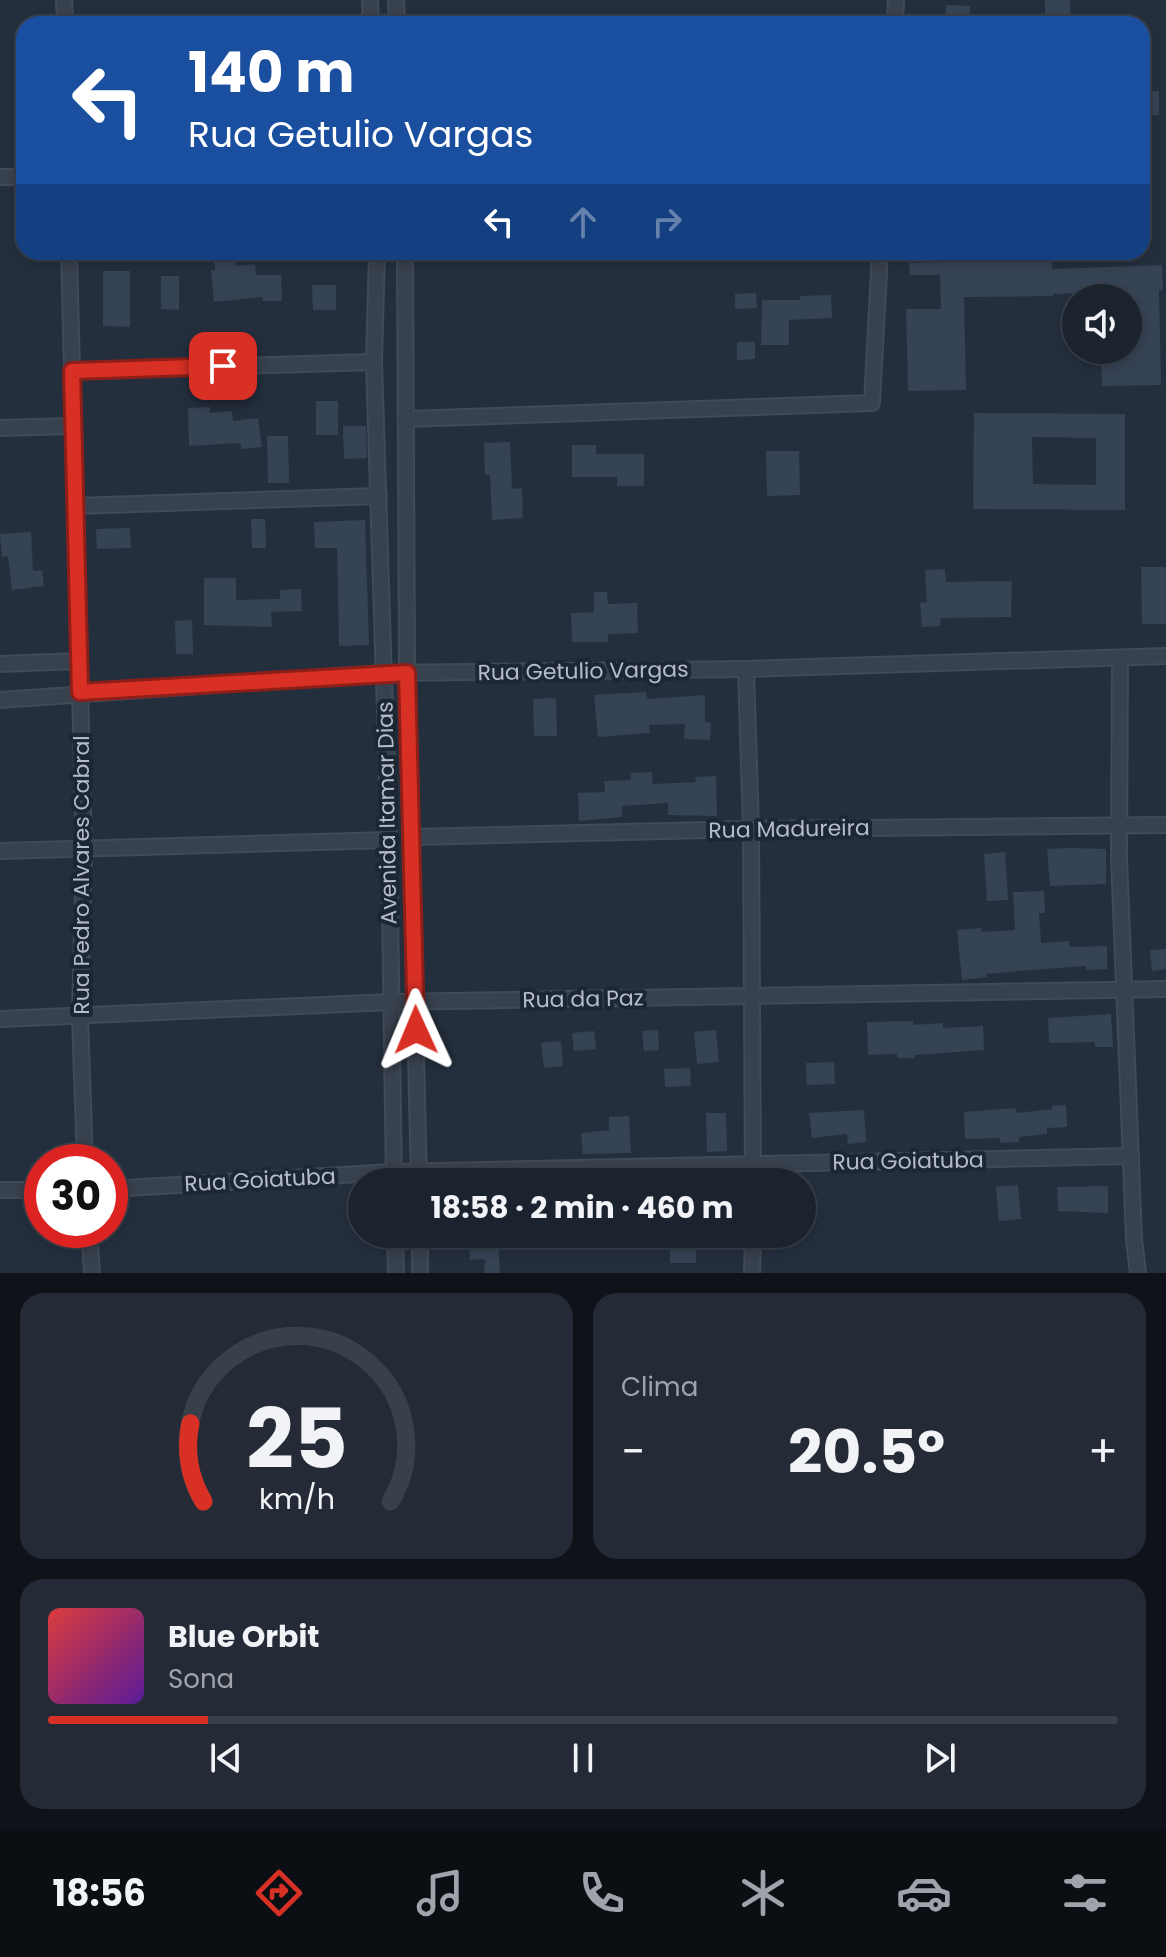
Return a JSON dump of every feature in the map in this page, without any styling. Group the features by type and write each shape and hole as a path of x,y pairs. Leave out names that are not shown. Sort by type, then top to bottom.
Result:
{"street":[{"name":"Rua Pedro Alvares Cabral","path":"69,260 84,848 80,1017 84,1144"},
{"name":"Avenida Itamar Dias","path":"377,260 374,362 389,840 394,1168"},
{"name":"Avenida Itamar Dias","path":"405,260 407,673 419,1168"},
{"path":"406,419 872,403 880,260"},
{"path":"72,371 374,362"},
{"path":"0,428 72,426"},
{"path":"75,506 379,496"},
{"name":"Rua Getulio Vargas","path":"0,700 384,673 746,669 1166,656"},
{"path":"1120,658 1124,989 1138,1273"},
{"path":"0,664 79,661"},
{"path":"746,669 751,829 753,1165"},
{"name":"Rua Madureira","path":"412,837 751,829 1166,825"},
{"path":"0,851 389,840"},
{"name":"Rua da Paz","path":"0,1019 415,1001 1166,989"},
{"name":"Rua Goiatuba","path":"670,1168 1131,1156"},
{"name":"Rua Goiatuba","path":"128,1188 348,1179"},
{"path":"0,1190 24,1190"},
{"path":"90,1248 92,1273"},
{"path":"395,1248 396,1273"},
{"path":"420,1248 420,1273"},
{"path":"752,1273 753,1248"}],"building":[{"path":"1045,0 1070,0 1070,16 1045,16"},
{"path":"946,5 970,6 970,16 946,16"},
{"path":"1150,91 1159,91 1159,115 1150,115"},
{"path":"214,260 236,260 236,266 255,264 256,275 281,275 282,301 263,301 262,297 214,302 211,270 215,270"},
{"path":"1051,260 1052,269 1162,265 1163,290 1159,290 1161,385 1102,386 1101,364 1142,364 1142,284 1062,284 1062,294 1053,296 964,297 966,390 908,391 906,309 941,309 940,275 910,275 909,263"},
{"path":"103,271 130,271 130,327 103,326"},
{"path":"161,276 179,276 179,310 161,309"},
{"path":"312,285 336,285 336,310 313,310"},
{"path":"756,293 757,308 735,309 735,294"},
{"path":"831,295 832,318 789,320 789,345 761,345 762,300 800,300 800,296"},
{"path":"737,342 755,342 755,359 737,360"},
{"path":"316,401 338,401 338,435 316,435"},
{"path":"210,407 210,413 232,411 233,421 258,418 262,447 241,449 241,443 189,446 188,408"},
{"path":"974,413 1125,414 1125,510 973,509","holes":["1032,437 1096,438 1096,485 1033,484"]},
{"path":"343,426 366,426 367,458 344,459"},
{"path":"267,436 288,436 289,483 268,483"},
{"path":"510,442 512,489 522,488 523,518 492,520 490,475 485,475 484,443"},
{"path":"572,445 596,445 596,454 644,454 644,486 617,486 617,477 572,477"},
{"path":"766,451 799,451 800,495 767,496"},
{"path":"251,519 265,519 266,548 252,548"},
{"path":"365,520 369,645 339,646 337,548 315,548 314,522"},
{"path":"130,528 131,548 97,549 96,529"},
{"path":"31,532 33,571 42,570 44,586 12,590 8,556 2,557 0,534"},
{"path":"1141,567 1166,567 1166,624 1142,624"},
{"path":"945,569 946,582 1012,581 1011,617 940,618 941,626 922,627 920,603 927,602 925,570"},
{"path":"204,578 236,578 236,600 280,599 280,590 301,589 302,611 271,612 272,627 204,625"},
{"path":"594,592 607,592 608,604 637,603 638,633 608,634 608,642 572,642 571,613 594,612"},
{"path":"192,620 193,654 176,654 175,621"},
{"path":"646,692 647,699 705,695 705,722 711,723 710,740 684,739 685,724 649,725 650,733 598,737 594,695"},
{"path":"556,698 557,736 534,736 533,699"},
{"path":"652,772 653,784 696,782 695,777 716,776 717,816 668,815 668,803 622,806 622,817 579,821 578,793 605,792 604,781 631,780 630,773"},
{"path":"1047,849 1106,849 1106,884 1050,886"},
{"path":"1005,852 1008,900 987,901 984,854"},
{"path":"1044,891 1045,913 1039,913 1041,943 1069,941 1070,947 1107,946 1107,969 1086,970 1086,966 1043,969 986,974 987,977 962,980 957,930 1015,930 1013,892"},
{"path":"1166,949 1166,969 1152,971 1150,950"},
{"path":"1111,1014 1113,1047 1095,1047 1095,1042 1049,1043 1048,1018"},
{"path":"913,1021 913,1025 943,1023 943,1028 983,1026 984,1050 915,1055 915,1058 897,1058 897,1054 868,1055 867,1022"},
{"path":"658,1030 659,1050 644,1051 642,1031"},
{"path":"716,1030 719,1062 697,1064 694,1032"},
{"path":"594,1031 596,1049 574,1051 572,1033"},
{"path":"561,1041 563,1066 544,1068 541,1043"},
{"path":"834,1062 835,1084 807,1085 806,1063"},
{"path":"690,1068 691,1086 665,1087 664,1069"},
{"path":"1066,1105 1067,1127 1047,1128 1047,1134 1019,1137 1019,1142 1000,1143 1000,1138 965,1139 964,1112 1016,1108 1017,1113"},
{"path":"864,1110 866,1142 848,1144 847,1134 812,1138 809,1113"},
{"path":"706,1113 726,1113 727,1151 707,1152"},
{"path":"629,1116 631,1153 583,1154 581,1133 609,1130 609,1117"},
{"path":"1018,1185 1021,1219 999,1221 996,1187"},
{"path":"1108,1186 1108,1213 1058,1211 1057,1187"},
{"path":"470,1248 499,1248 500,1273 484,1273 485,1259 470,1260"},
{"path":"670,1248 696,1248 696,1263 670,1263"}],"route":[{"path":"223,366 72,371 80,692 407,673 416,1030"}]}
